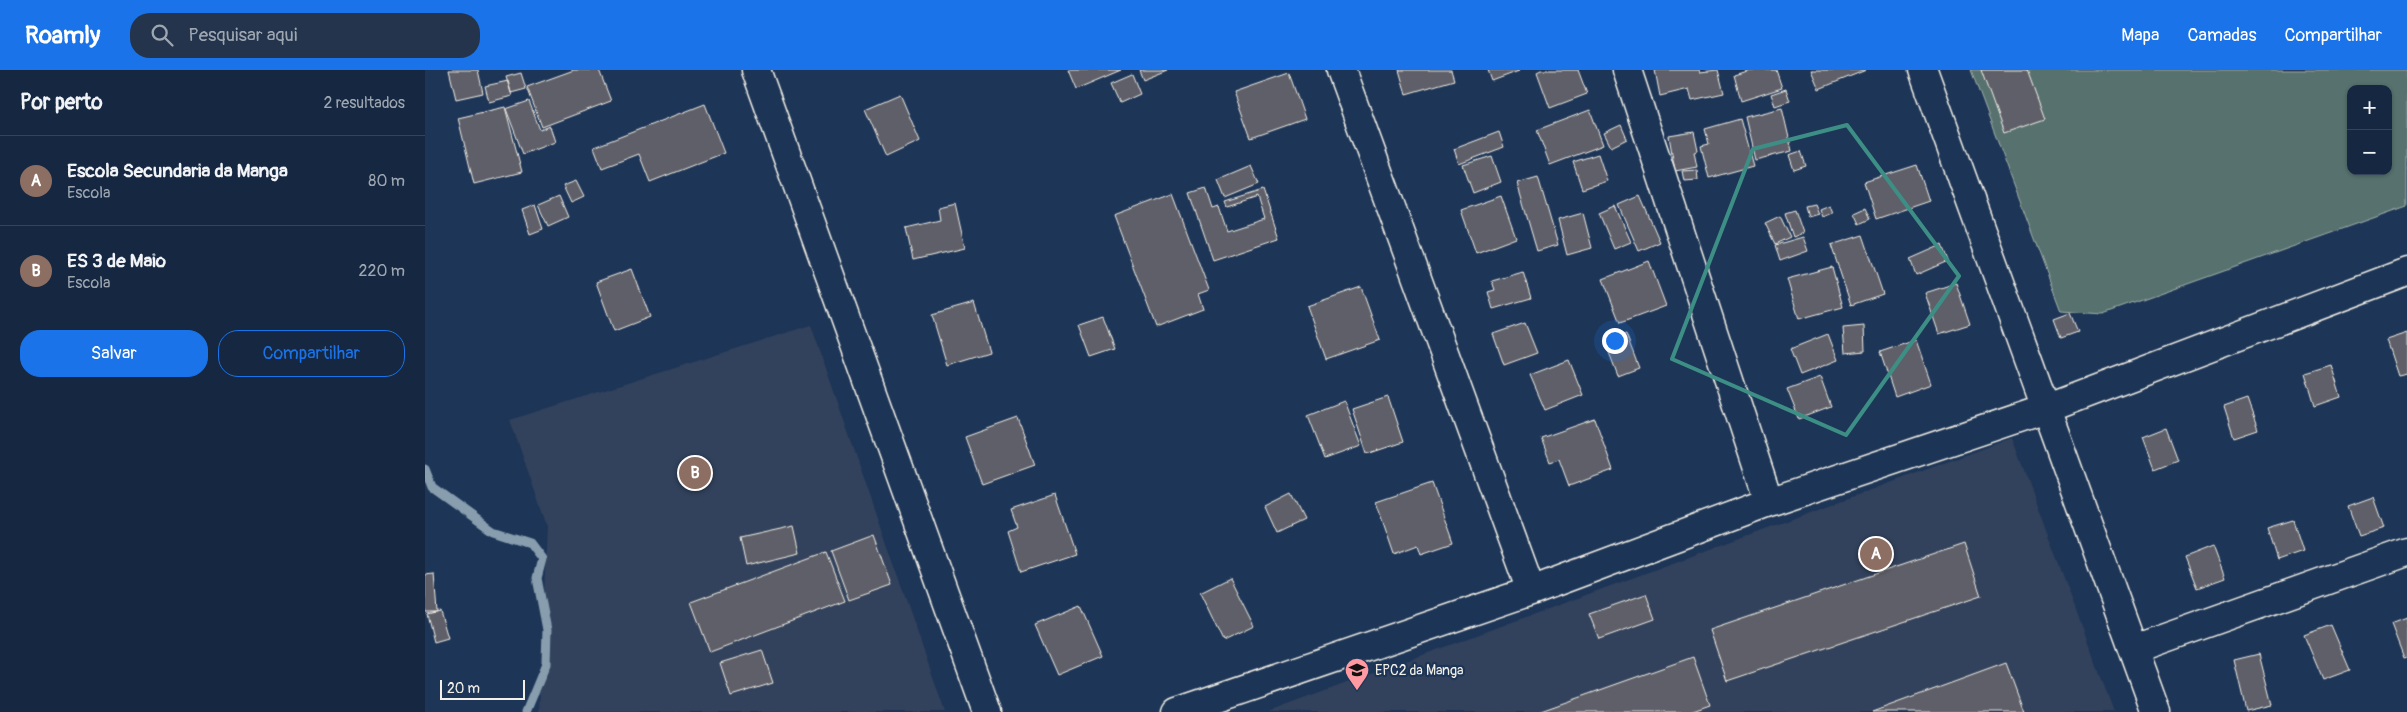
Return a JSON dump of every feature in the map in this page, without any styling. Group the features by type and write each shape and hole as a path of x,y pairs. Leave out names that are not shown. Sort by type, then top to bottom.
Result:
{"street":[{"path":"756,70 987,712"},
{"path":"1341,70 1531,591"},
{"path":"1627,70 1769,502"},
{"path":"1923,70 2156,712"},
{"path":"1177,712 1531,591 1769,502 2045,409 2407,272"},
{"path":"2134,649 2407,552"}],"highlighted area":[{"path":"1847,125 1959,276 1846,435 1672,359 1753,149"}],"shaded area":[{"path":"811,325 945,712 539,712 547,526 510,420"},
{"path":"2012,438 2114,712 1268,712"}],"green space":[{"path":"1971,70 2407,70 2407,206 2103,314 2061,311"}],"building":[{"path":"449,70 478,70 483,93 456,99"},
{"path":"574,70 599,70 611,101 542,127 527,87"},
{"path":"1068,70 1121,70 1076,89"},
{"path":"1139,70 1168,70 1143,80"},
{"path":"1399,70 1451,70 1454,80 1406,94"},
{"path":"1488,70 1518,70 1519,71 1492,81"},
{"path":"1541,70 1578,70 1587,94 1550,108 1537,72"},
{"path":"1655,70 1699,70 1700,72 1718,70 1724,93 1692,100 1689,89 1660,96"},
{"path":"1750,70 1776,70 1782,88 1741,101 1734,75"},
{"path":"1811,70 1866,70 1819,89"},
{"path":"1981,70 2027,70 2045,119 2004,133"},
{"path":"521,73 526,89 511,93 506,77"},
{"path":"1289,73 1305,119 1251,138 1234,92"},
{"path":"1132,74 1140,94 1120,103 1111,83"},
{"path":"508,81 512,96 489,102 485,86"},
{"path":"1786,89 1790,101 1775,106 1771,94"},
{"path":"900,94 920,141 886,157 865,109"},
{"path":"529,101 540,130 550,126 555,142 523,154 506,109"},
{"path":"705,104 724,153 650,182 639,154 602,168 594,147"},
{"path":"505,107 522,172 474,184 458,118"},
{"path":"1782,108 1792,151 1755,160 1745,117"},
{"path":"1590,110 1603,145 1550,165 1537,130"},
{"path":"1740,119 1753,166 1709,178 1701,146 1709,144 1705,129"},
{"path":"1621,125 1627,139 1611,147 1604,133"},
{"path":"1499,132 1504,147 1459,164 1454,149"},
{"path":"1694,132 1698,151 1694,152 1697,167 1675,171 1669,136"},
{"path":"1801,151 1806,166 1794,170 1789,155"},
{"path":"1598,154 1607,181 1582,189 1573,162"},
{"path":"1492,156 1501,182 1473,193 1463,165"},
{"path":"1917,165 1929,201 1876,219 1864,182"},
{"path":"1251,166 1259,184 1225,198 1218,180"},
{"path":"1697,170 1698,180 1684,181 1682,171"},
{"path":"1538,177 1558,245 1537,251 1517,183"},
{"path":"576,181 584,197 571,203 563,186"},
{"path":"1206,188 1213,209 1219,207 1227,231 1264,219 1257,197 1227,207 1225,202 1263,190 1279,238 1213,260 1190,193"},
{"path":"1173,194 1209,290 1198,294 1203,309 1156,327 1114,216"},
{"path":"559,196 568,217 548,226 538,205"},
{"path":"1501,196 1516,238 1476,253 1461,210"},
{"path":"1640,196 1660,242 1639,251 1619,205"},
{"path":"955,203 965,248 913,260 906,228 940,220 938,207"},
{"path":"1814,204 1818,214 1808,217 1805,206"},
{"path":"535,205 543,229 530,234 522,210"},
{"path":"1829,205 1832,213 1822,217 1819,209"},
{"path":"1615,206 1631,242 1614,249 1599,213"},
{"path":"1865,208 1870,219 1859,224 1854,213"},
{"path":"1795,210 1803,233 1793,237 1785,213"},
{"path":"1583,213 1592,248 1567,255 1558,220"},
{"path":"1780,216 1790,237 1775,244 1765,223"},
{"path":"1863,235 1883,294 1851,305 1831,245"},
{"path":"1803,237 1808,251 1780,261 1775,245"},
{"path":"1942,245 1948,261 1916,275 1910,259"},
{"path":"1649,261 1666,306 1620,323 1603,279"},
{"path":"1832,267 1843,307 1799,319 1787,279"},
{"path":"632,269 650,317 614,331 596,282"},
{"path":"1523,272 1531,298 1493,309 1488,292 1495,290 1492,281"},
{"path":"1956,283 1970,324 1939,334 1925,293"},
{"path":"1361,287 1380,340 1326,359 1307,306"},
{"path":"974,303 989,352 947,365 932,315"},
{"path":"2070,313 2078,332 2061,338 2054,319"},
{"path":"1103,317 1115,349 1091,357 1079,325"},
{"path":"1525,323 1537,353 1504,365 1493,334"},
{"path":"1864,326 1865,351 1845,353 1843,328"},
{"path":"2407,333 2407,374 2398,376 2386,340"},
{"path":"1626,334 1639,368 1618,376 1605,342"},
{"path":"1828,334 1838,360 1800,375 1790,349"},
{"path":"1916,340 1931,384 1895,397 1880,352"},
{"path":"1569,360 1583,395 1545,410 1530,375"},
{"path":"2331,365 2341,397 2315,406 2305,373"},
{"path":"1820,377 1831,407 1799,419 1787,389"},
{"path":"1388,397 1403,442 1367,454 1352,409"},
{"path":"2247,399 2258,430 2234,438 2224,407"},
{"path":"1344,401 1361,446 1325,459 1308,415"},
{"path":"1018,418 1035,465 982,484 965,437"},
{"path":"1595,419 1613,470 1569,486 1559,459 1550,462 1541,438"},
{"path":"2166,428 2178,460 2155,469 2143,437"},
{"path":"1432,483 1453,543 1421,554 1418,545 1394,554 1376,502"},
{"path":"1291,494 1304,520 1277,533 1265,507"},
{"path":"1055,495 1075,554 1021,572 1008,531 1017,527 1011,510"},
{"path":"2373,497 2384,528 2359,536 2348,506"},
{"path":"2293,520 2303,551 2277,560 2267,528"},
{"path":"794,526 800,553 746,566 740,538"},
{"path":"874,535 892,585 849,600 831,551"},
{"path":"1964,544 1981,596 1727,681 1710,630"},
{"path":"2213,546 2225,578 2197,588 2185,557"},
{"path":"826,552 845,601 710,652 691,602"},
{"path":"434,574 437,612 425,612 425,575"},
{"path":"1230,578 1254,626 1223,641 1200,593"},
{"path":"1646,594 1655,619 1599,639 1589,614"},
{"path":"1081,606 1103,656 1057,675 1035,625"},
{"path":"440,611 448,638 434,642 427,614"},
{"path":"2407,618 2407,657 2404,658 2391,624"},
{"path":"2331,625 2350,670 2323,680 2304,635"},
{"path":"762,650 773,683 731,696 720,663"},
{"path":"2259,654 2272,705 2246,711 2234,660"},
{"path":"1693,657 1710,705 1690,712 1538,712"},
{"path":"2006,663 2024,712 1872,712"}],"waterway":[{"path":"425,469 432,487 493,531 530,543 542,559 537,578 547,630 546,664 526,712"}],"place":[{"name":"ES 3 de Maio","path":"695,473"},
{"name":"Escola Secundaria da Manga","path":"1876,554"},
{"name":"EPC2 da Manga","path":"1357,691"}]}
